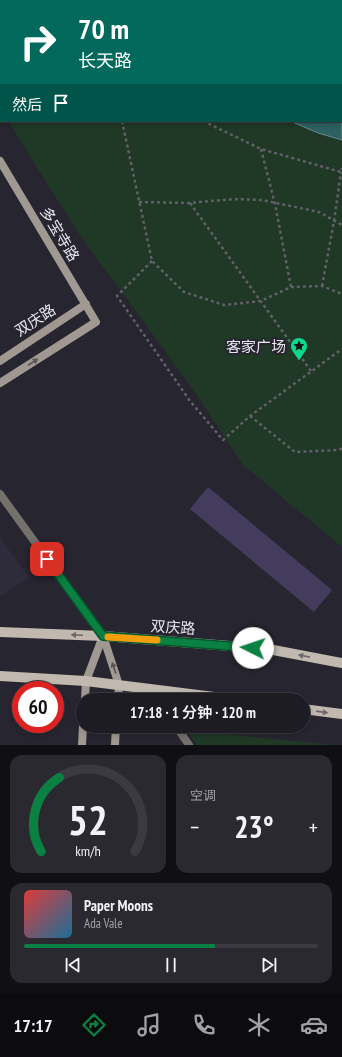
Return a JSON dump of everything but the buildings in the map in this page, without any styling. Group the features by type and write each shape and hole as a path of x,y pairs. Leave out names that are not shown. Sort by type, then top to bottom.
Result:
{"main road":[{"name":"双庆路","path":"0,632 103,636 268,649 342,663"},
{"path":"0,676 119,684 186,693"},
{"path":"310,710 342,714"}],"street":[{"name":"多宝寺路","path":"0,161 96,322 0,383"},
{"name":"双庆路","path":"0,360 86,304"},
{"path":"0,494 103,636 119,684 118,693"},
{"path":"85,693 86,681 103,636"},
{"path":"149,688 152,693"},
{"path":"82,745 83,733"},
{"path":"115,745 116,733"},
{"path":"181,733 189,745"}],"path":[{"path":"122,122 152,261 184,292 224,305 261,301 291,287 322,286 342,294"},
{"path":"205,122 261,149 341,172"},
{"path":"261,149 275,204 291,287"},
{"path":"322,286 342,168"},
{"path":"139,202 189,203 234,199 262,200 275,204 319,212 342,225"},
{"path":"189,203 311,371"},
{"path":"152,261 117,296 190,401 223,440 250,416 342,349"},
{"path":"250,416 295,452 339,450 342,448"}],"shaded area":[{"path":"9,122 292,122 317,133 342,140 342,547 243,465 192,388 79,234"},
{"path":"292,122 342,122 342,140 318,133"},
{"path":"0,538 29,577 0,597"},
{"path":"188,733 214,733 335,745 197,745"}],"slow traffic":[{"path":"108,637 157,640"}],"place":[{"name":"客家广场","path":"299,361"}],"route":[{"path":"47,559 103,636 253,648"}]}
